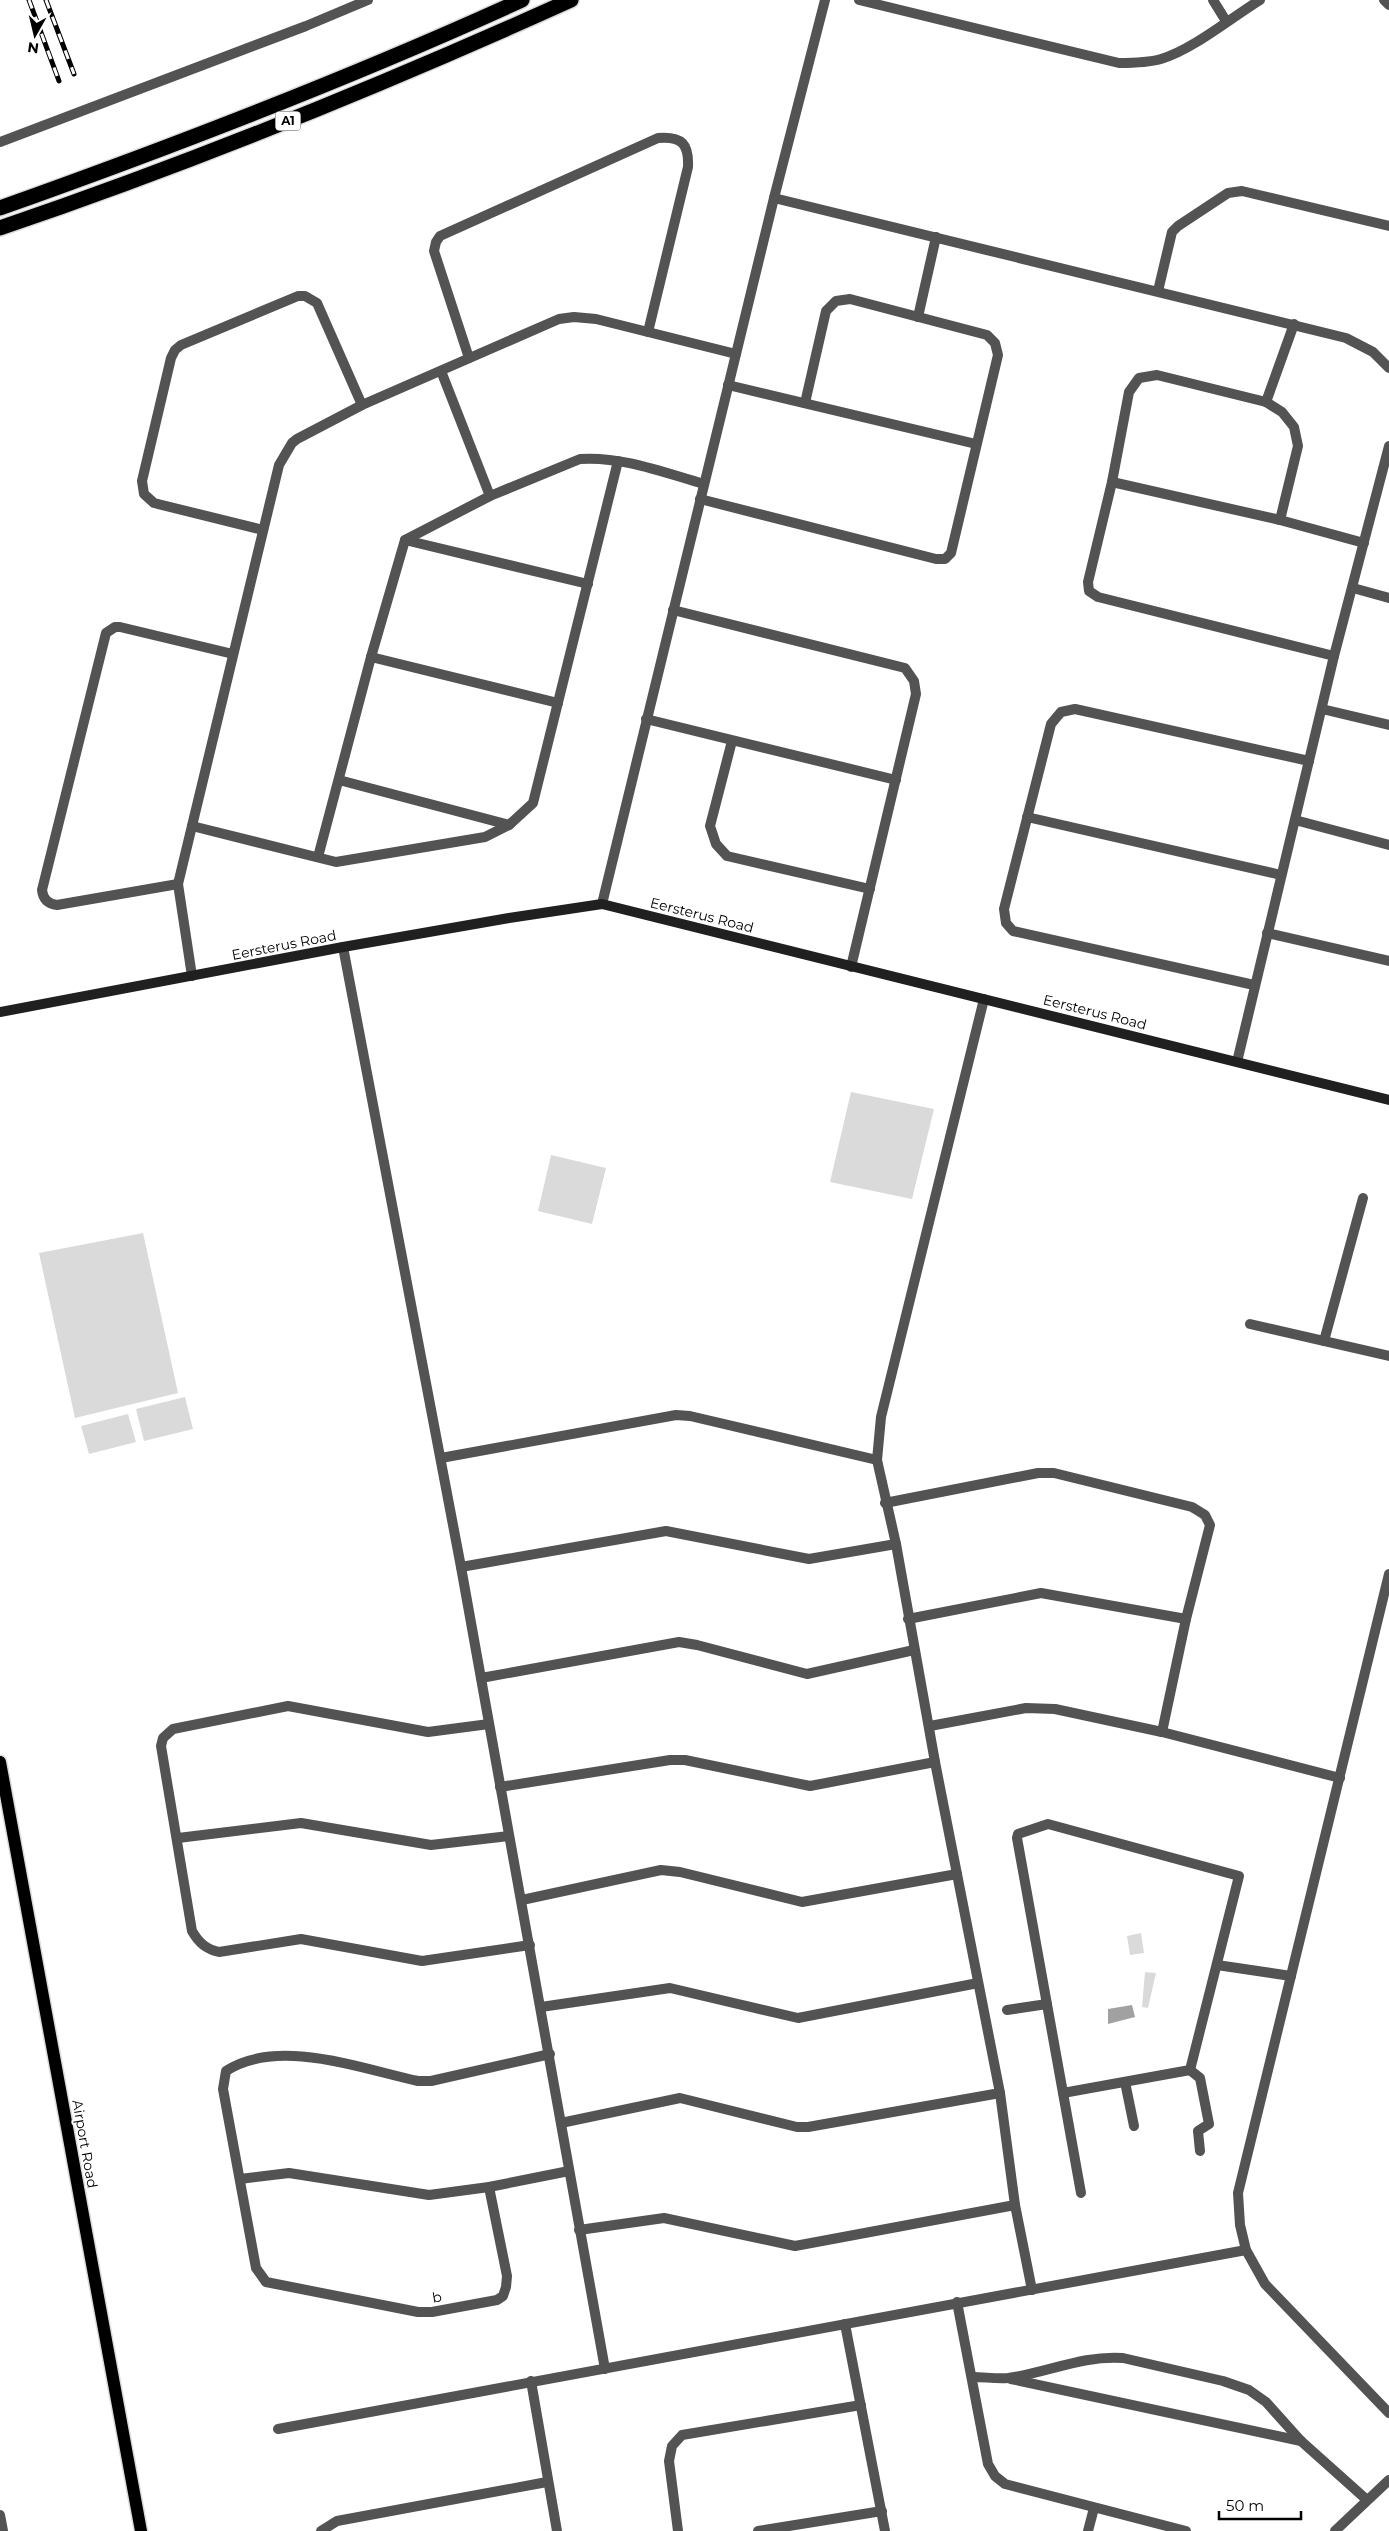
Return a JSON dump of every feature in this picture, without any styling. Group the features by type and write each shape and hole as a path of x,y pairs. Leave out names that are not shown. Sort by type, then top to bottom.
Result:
{"highway":[{"name":"A1","path":"0,208 224,126 441,37 522,0"},
{"name":"A1","path":"0,228 232,144 452,54 571,0"}],"main road":[{"name":"Airport Road","path":"0,1762 141,2531"}],"street":[{"path":"0,142 306,26 368,0"},
{"path":"602,904 774,198 825,0"},
{"path":"858,0 1119,63 1144,63 1162,59 1182,50 1260,0"},
{"path":"1213,0 1226,21"},
{"path":"1384,0 1389,5"},
{"path":"469,358 434,251 440,236 658,138 672,136 682,142 689,152 688,167 648,332"},
{"path":"1158,290 1172,232 1228,193 1242,191 1389,226"},
{"path":"774,198 1158,290 1346,338 1373,352 1389,368"},
{"path":"918,317 936,237"},
{"path":"263,530 154,503 144,494 142,481 171,358 175,350 181,345 298,296 305,296 317,303 362,405"},
{"path":"700,499 936,559 945,559 950,553 998,355 996,343 986,335 850,299 836,301 826,311 805,403"},
{"path":"192,976 178,884 279,465 292,443 362,405 559,319 574,317 596,319 736,354"},
{"path":"1266,402 1294,324"},
{"path":"441,371 490,496"},
{"path":"1280,520 1298,446 1294,427 1282,412 1266,402 1157,375 1140,378 1129,392 1112,482 1088,582 1089,591 1098,597 1334,656"},
{"path":"728,385 976,444"},
{"path":"1237,1062 1334,656 1364,543 1385,482 1389,446"},
{"path":"318,857 371,657 405,540 490,496 580,459 596,458 618,461 704,484"},
{"path":"192,826 336,862 485,836 509,825 533,803 618,461"},
{"path":"1112,482 1280,520 1364,543"},
{"path":"405,540 588,584"},
{"path":"1353,588 1389,598"},
{"path":"673,610 905,668 914,681 916,694 851,967"},
{"path":"178,884 57,905 43,897 42,890 106,633 115,627 120,627 233,654"},
{"path":"371,657 558,703"},
{"path":"1322,708 1389,726"},
{"path":"1254,985 1013,931 1006,923 1004,908 1051,724 1061,712 1075,709 1309,761"},
{"path":"646,719 896,780"},
{"path":"732,741 710,826 716,844 727,856 870,888"},
{"path":"338,780 509,825"},
{"path":"1027,817 1281,875"},
{"path":"1295,820 1389,845"},
{"name":"Eersterus Road","path":"0,1012 343,947 602,904 1389,1100"},
{"path":"1267,932 1389,961"},
{"path":"343,947 462,1567 500,1788 550,2054 579,2230 606,2369"},
{"path":"984,999 881,1417 877,1460 885,1503 896,1544 935,1762 1000,2093 1015,2205 1032,2290"},
{"path":"1324,1341 1363,1198"},
{"path":"1250,1324 1389,1356"},
{"path":"441,1458 676,1415 690,1416 877,1460"},
{"path":"885,1503 1038,1472 1068,1475 1192,1507 1205,1515 1210,1526 1186,1619 1162,1732"},
{"path":"462,1567 666,1531 809,1560 896,1544"},
{"path":"1389,1574 1238,2193 1240,2225 1246,2250 1265,2284 1389,2412"},
{"path":"908,1619 1025,1594 1041,1593 1186,1619"},
{"path":"481,1678 679,1642 807,1674 914,1650"},
{"path":"489,1724 428,1732 288,1706 173,1729 162,1738 161,1746 178,1838 192,1931 199,1942 210,1950 220,1952 301,1939 422,1961 530,1945"},
{"path":"930,1726 1026,1708 1055,1709 1162,1732 1340,1778"},
{"path":"500,1788 670,1760 685,1760 810,1786 935,1762"},
{"path":"178,1838 301,1823 431,1845 509,1836"},
{"path":"1081,2193 1017,1838 1018,1834 1048,1824 1238,1874 1239,1877 1190,2070"},
{"path":"522,1900 661,1870 680,1872 802,1902 957,1874"},
{"path":"1217,1965 1291,1976"},
{"path":"541,2007 670,1988 798,2018 978,1983"},
{"path":"1007,2010 1047,2004"},
{"path":"550,2054 424,2081 295,2055 248,2061 234,2065 226,2071 223,2089 240,2178 289,2173 429,2195 489,2187 569,2171"},
{"path":"1063,2093 1190,2070 1200,2078 1209,2124 1198,2131 1200,2151"},
{"path":"1125,2082 1134,2126"},
{"path":"561,2123 680,2098 802,2128 1000,2093"},
{"name":"b","path":"240,2178 256,2268 266,2282 418,2312 432,2312 497,2300 503,2296 507,2276 489,2187"},
{"path":"579,2230 664,2218 795,2246 1015,2205"},
{"path":"278,2429 1246,2250"},
{"path":"957,2302 973,2377 988,2464 995,2476 1005,2484 1186,2531"},
{"path":"844,2324 885,2531"},
{"path":"1007,2378 1088,2358 1122,2358 1223,2381 1249,2390 1266,2402 1300,2441 1367,2500"},
{"path":"973,2377 1007,2378 1300,2441"},
{"path":"531,2381 547,2482 558,2531"},
{"path":"678,2531 669,2461 672,2446 682,2435 861,2405"},
{"path":"1335,2531 1389,2480"},
{"path":"321,2531 337,2521 547,2482"},
{"path":"1088,2531 1094,2508"},
{"path":"758,2531 882,2511"},
{"path":"0,2515 3,2531"}],"shaded area":[{"path":"851,1092 934,1109 912,1199 830,1182"},
{"path":"551,1155 606,1168 592,1224 538,1211"},
{"path":"143,1233 178,1393 75,1418 39,1253"},
{"path":"185,1397 193,1429 144,1441 136,1409"},
{"path":"128,1414 136,1442 89,1454 81,1426"},
{"path":"1141,1933 1144,1953 1130,1955 1127,1936"},
{"path":"1145,1972 1156,1973 1148,2008 1142,2007"},
{"path":"1132,2005 1135,2017 1108,2024 1108,2009"}],"railway":[{"path":"29,0 59,81"},
{"path":"46,0 74,74"}]}
